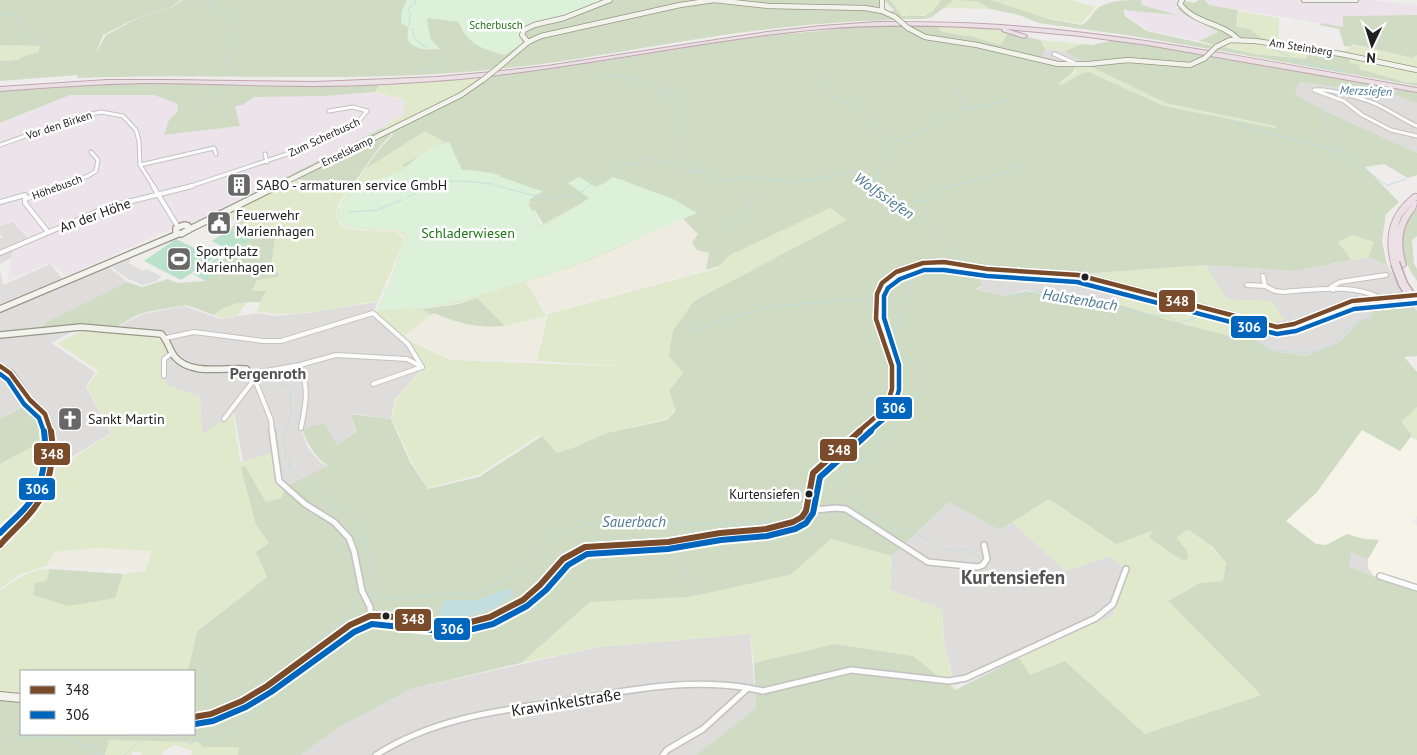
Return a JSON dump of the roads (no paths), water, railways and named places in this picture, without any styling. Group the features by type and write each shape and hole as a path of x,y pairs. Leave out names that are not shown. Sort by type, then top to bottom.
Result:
{"highway":[{"path":"0,87 122,78 318,80 440,76 565,62 777,29 858,22 909,21 1025,25 1093,32 1417,89"},
{"path":"0,87 120,82 316,84 440,79 566,65 779,32 874,24 976,25 1063,32 1148,43 1417,89"},
{"path":"976,25 1024,36"},
{"path":"1108,40 1148,43"},
{"path":"1417,196 1402,208 1395,220 1391,245 1403,284 1417,306"},
{"path":"1417,203 1406,215 1398,234 1398,264 1417,296"}],"main road":[{"path":"610,0 564,18 529,27 522,35 528,42 562,30 700,1 728,1 768,6 860,8 882,11 926,37 977,45 1058,64 1078,65"},
{"path":"882,0 882,11"},
{"path":"1182,0 1180,4 1189,15 1232,34 1238,39"},
{"path":"1305,0 1356,0"},
{"name":"Am Steinberg","path":"1078,65 1128,60 1190,65 1204,58 1226,41 1238,39 1341,54 1417,70"},
{"name":"Enselskamp","path":"0,309 141,250 461,95 484,80 528,42"},
{"path":"195,716 211,714 242,701 267,686 350,625 370,616 387,616 448,623 480,620 507,610 524,600 564,558 585,548 668,542 720,533 766,529 793,522 802,517 806,511 813,472 886,408 890,399 892,366 876,319 876,300 882,283 902,270 923,264 944,262 988,269 1078,275 1277,327 1290,325 1345,303 1417,296"},
{"path":"0,334 81,327 161,334 166,338 177,360 192,368 246,369 255,380"},
{"path":"0,366 10,370 30,400 46,415 52,434 48,472 43,496 37,506 0,545"},
{"path":"0,696 20,698"}],"street":[{"path":"1054,54 1078,65"},
{"path":"1417,126 1381,106 1342,94 1321,89 1314,90 1340,99 1362,115 1390,130 1417,136"},
{"name":"Zum Scherbusch","path":"158,196 295,153 346,129 362,120 367,114 367,111 363,108 357,107 329,111"},
{"name":"Vor den Birken","path":"0,145 81,116 101,112 116,113 123,116 136,130 140,141 140,165 158,196"},
{"path":"140,165 213,147 216,154"},
{"name":"Höhebusch","path":"24,199 88,176 96,171 98,160 91,152"},
{"path":"265,154 267,162"},
{"name":"Höhebusch","path":"0,202 25,195 25,203 48,232"},
{"path":"158,196 177,231"},
{"name":"An der Höhe","path":"0,253 107,207 158,196"},
{"path":"1333,290 1331,287 1340,282 1386,275"},
{"path":"1263,276 1265,286"},
{"path":"1247,286 1265,286 1275,291 1283,292 1333,290 1368,292 1381,298"},
{"path":"166,338 196,332 276,342 289,340 373,313 401,335 408,346 417,354 422,367"},
{"path":"164,376 164,359 172,353"},
{"path":"224,418 260,372 287,368 336,355 407,359 422,367"},
{"path":"373,384 422,367"},
{"path":"287,368 303,376 306,384 301,428"},
{"path":"255,380 271,420 274,456 279,481 305,504 334,522 349,538 356,557 362,591 370,607 370,616"},
{"path":"806,511 813,512 834,506 846,509 928,562 983,565 987,560 984,545"},
{"path":"664,755 667,750 709,724 748,688 763,691 851,670 949,681 966,678 1096,618 1113,604 1126,569"},
{"path":"1380,576 1417,588"},
{"name":"Krawinkelstraße","path":"376,755 400,740 432,727 535,705 673,686 734,685 748,688"}],"water":[{"path":"508,588 513,592 513,596 497,606 478,614 458,618 439,616 443,603 447,600 476,600"}],"waterway":[{"path":"202,0 212,2 212,7 234,20 235,29 232,35 236,37 231,40 231,50 225,58 230,70 227,74"},
{"path":"409,25 410,11 408,9 416,3 415,0"},
{"path":"0,12 0,14 16,14 22,32 35,37 36,42 41,42 42,44"},
{"path":"412,28 415,39 427,48"},
{"name":"Merzsiefen","path":"1266,46 1289,56 1296,62 1347,72"},
{"path":"420,71 440,66 441,62 431,52"},
{"path":"817,74 831,94 838,99 860,107 872,124 889,139 889,154 882,167"},
{"name":"Wolfssiefen","path":"600,76 634,80 655,88 682,109 677,116 682,127 679,132 685,142 685,154"},
{"name":"Wolfssiefen","path":"661,83 669,93 680,96 679,102"},
{"path":"200,107 212,97 216,88"},
{"path":"956,88 964,105 962,109"},
{"name":"Merzsiefen","path":"1334,90 1398,92"},
{"path":"894,142 924,132 938,121 962,110 1008,100"},
{"name":"Merzsiefen","path":"1321,106 1328,122 1327,132 1339,152"},
{"path":"1233,123 1297,141"},
{"path":"1302,141 1339,152"},
{"name":"Merzsiefen","path":"1339,152 1388,186"},
{"name":"Wolfssiefen","path":"686,157 686,162 690,165 723,180 744,177 791,182 831,177 831,174 854,172 877,186 932,229 954,253 954,260"},
{"path":"646,159 677,165 685,171 702,172"},
{"path":"495,185 537,196 569,196 584,191 593,182 612,172 620,164 642,162"},
{"path":"931,196 951,186 1013,170 1014,167 1017,167"},
{"path":"877,185 875,182 879,177 878,169 881,169"},
{"path":"1388,185 1406,179"},
{"path":"407,198 428,185 435,183 463,181 491,184"},
{"path":"720,230 741,217 751,202 749,199 754,193"},
{"path":"912,201 927,200 928,197"},
{"path":"349,212 377,210 402,200"},
{"name":"Halstenbach","path":"892,342 888,333 896,329 897,324 901,323 897,317 902,317 898,309 901,306 900,301 908,298 910,291 908,282 916,278 914,272 916,270 932,273 954,267 968,269 978,275 981,272 985,274 1009,297 1023,293 1035,293 1036,291 1047,293 1053,298 1069,295 1146,314 1170,317 1177,323 1194,319 1199,312 1246,323 1257,347 1285,352 1317,352 1333,345 1349,327 1367,318 1374,311 1400,307 1401,302 1411,302"},
{"path":"865,299 875,294"},
{"path":"882,296 901,300"},
{"path":"684,333 767,307 862,299"},
{"name":"Sauerbach","path":"813,495 844,475 848,464 862,460 874,451 895,428 896,422 906,414 911,402 918,398 917,368 895,351 894,346"},
{"path":"267,377 292,388 290,394 291,413 283,438 286,453 284,458 289,460 290,469 293,469 297,476 325,493 325,498 331,504 332,510 345,508 361,525 362,539 372,560 368,567 370,574 369,583 374,588 374,597"},
{"path":"837,480 854,498 855,503 861,509 894,529 897,527 912,532 944,549 957,551 964,549 980,558"},
{"name":"Sauerbach","path":"684,523 719,525 721,523 738,524 747,521 752,524 768,521 771,516 805,499"},
{"name":"Sauerbach","path":"387,599 445,594 470,594 485,590 515,574 554,536 586,524 610,520 628,523 635,520 684,523"},
{"path":"684,523 678,528 684,533"},
{"path":"685,542 684,561 690,589"},
{"name":"Sauerbach","path":"372,598 380,597"},
{"name":"Sauerbach","path":"300,657 308,647 341,624 346,614 361,600"},
{"name":"Sauerbach","path":"178,735 189,744 199,740 215,740 226,729 230,730 241,719 247,718 280,687 295,678 298,670"},
{"name":"Sauerbach","path":"124,755 140,741 143,735"},
{"name":"Sauerbach","path":"161,735 172,735"},
{"name":"Sauerbach","path":"8,741 35,737 61,737 73,740 84,747 91,745 95,747 96,755"},
{"name":"Sauerbach","path":"97,755 103,755"}],"place":[{"name":"SABO - armaturen service GmbH","path":"239,185"},
{"name":"Feuerwehr Marienhagen","path":"219,223"},
{"name":"Sportplatz Marienhagen","path":"179,259"},
{"name":"Sankt Martin","path":"70,419"},
{"name":"Kurtensiefen","path":"809,494"}],"district":[{"name":"Pergenroth","path":"268,373"},
{"name":"Kurtensiefen","path":"1013,577"}],"park label":[{"name":"Scherbusch","path":"496,25"},
{"name":"Schladerwiesen","path":"468,233"}]}
